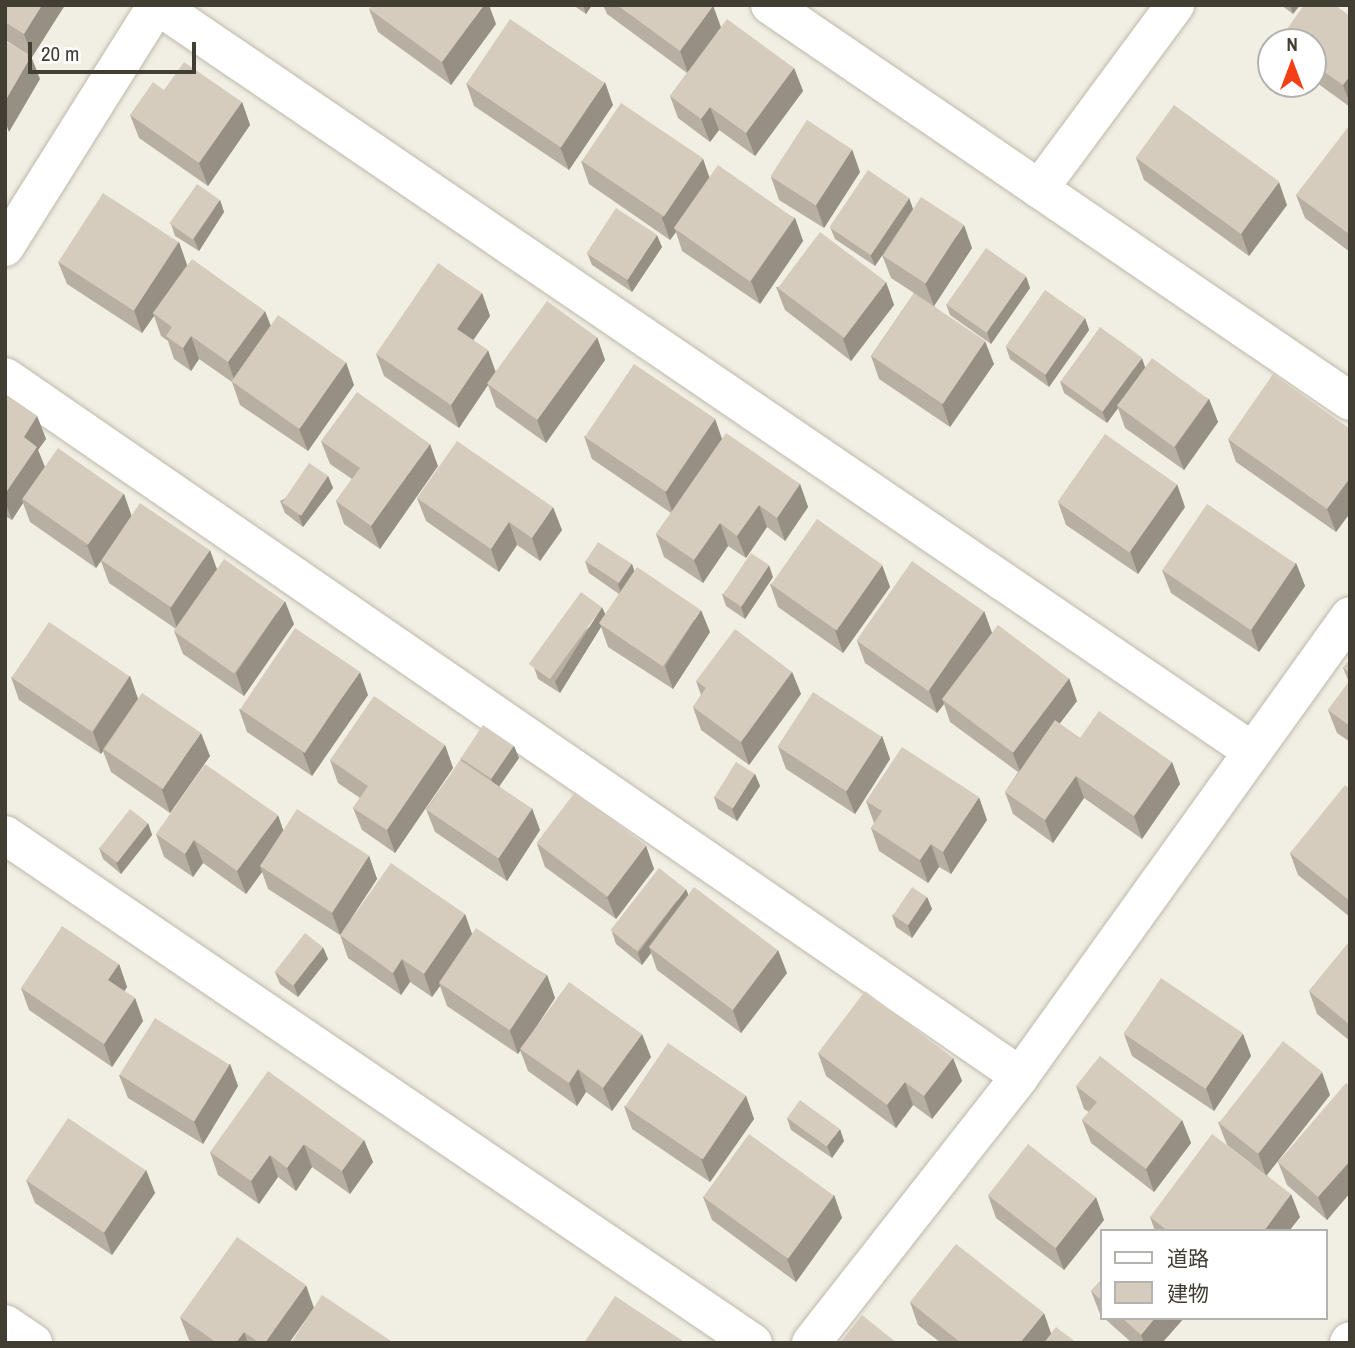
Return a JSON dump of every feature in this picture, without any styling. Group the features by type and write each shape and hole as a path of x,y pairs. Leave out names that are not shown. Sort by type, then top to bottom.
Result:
{"street":[{"path":"5,247 157,5 1252,751"},
{"path":"771,5 1350,401"},
{"path":"1039,189 1175,5"},
{"path":"5,377 1020,1076"},
{"path":"811,1343 1020,1076 1350,616"},
{"path":"5,835 752,1343"},
{"path":"5,1324 33,1343"}],"building":[{"path":"5,5 42,5 24,34 5,22"},
{"path":"372,5 484,5 442,62 369,9"},
{"path":"617,5 713,5 713,6 680,51"},
{"path":"1304,5 1335,5 1350,16 1350,76 1343,85 1327,74 1327,28 1288,28"},
{"path":"510,19 605,83 561,147 466,84"},
{"path":"727,19 794,68 746,133 710,107 701,119 670,96"},
{"path":"5,41 31,56 5,101"},
{"path":"184,62 242,102 199,163 130,115 153,82 164,90"},
{"path":"621,103 703,158 664,216 582,161"},
{"path":"1174,105 1279,181 1241,234 1136,158"},
{"path":"807,120 852,149 816,206 771,176"},
{"path":"1348,127 1350,128 1349,234 1296,195"},
{"path":"718,165 794,218 750,281 674,228"},
{"path":"868,170 909,198 871,255 829,227"},
{"path":"197,184 220,200 192,239 169,223"},
{"path":"103,193 178,242 134,311 58,262"},
{"path":"921,197 964,225 926,283 883,256"},
{"path":"616,208 657,235 628,280 587,253"},
{"path":"820,232 886,282 844,338 778,288"},
{"path":"986,248 1026,276 987,333 946,305"},
{"path":"192,259 265,311 228,362 191,336 183,348 166,336 172,327 153,313"},
{"path":"438,263 482,293 457,329 488,350 451,405 376,354"},
{"path":"1045,290 1085,318 1046,375 1005,347"},
{"path":"914,293 985,341 943,404 872,356"},
{"path":"547,301 597,337 537,420 487,384"},
{"path":"278,315 346,363 300,429 232,381"},
{"path":"1100,327 1142,358 1103,412 1061,381"},
{"path":"1152,358 1209,399 1174,447 1117,406"},
{"path":"634,364 715,419 666,492 585,437"},
{"path":"1273,374 1350,429 1350,478 1327,509 1228,439"},
{"path":"357,392 430,444 371,526 336,501 360,468 321,441"},
{"path":"5,394 37,416 24,437 37,447 5,494"},
{"path":"726,433 800,484 777,518 759,505 737,536 720,523 694,560 656,534"},
{"path":"1105,434 1177,484 1129,552 1057,502"},
{"path":"457,441 553,507 532,538 509,522 491,549 417,498"},
{"path":"58,448 124,494 88,545 22,499"},
{"path":"309,463 328,476 301,516 282,503"},
{"path":"140,503 210,550 171,607 101,560"},
{"path":"1207,504 1296,564 1251,630 1162,570"},
{"path":"817,519 883,565 837,630 771,585"},
{"path":"598,542 632,564 619,583 585,561"},
{"path":"751,553 769,565 741,607 723,594"},
{"path":"224,559 285,601 234,674 174,631"},
{"path":"912,561 984,611 928,691 856,640"},
{"path":"637,567 701,610 663,666 599,623"},
{"path":"581,592 602,607 550,679 529,664"},
{"path":"49,622 129,676 92,732 12,678"},
{"path":"998,625 1069,679 1013,753 942,699"},
{"path":"295,628 360,672 305,753 240,709"},
{"path":"735,629 792,672 741,742 693,707 706,688 696,681"},
{"path":"1350,659 1350,673 1343,668"},
{"path":"1350,680 1350,726 1328,710"},
{"path":"813,692 882,737 846,791 778,747"},
{"path":"142,693 201,733 163,789 104,749"},
{"path":"374,696 445,745 387,830 353,808 368,786 330,760"},
{"path":"1099,711 1172,762 1134,816 1076,776 1045,820 1005,792 1055,720 1080,738"},
{"path":"483,725 514,746 491,779 461,758"},
{"path":"902,747 979,797 943,852 931,844 920,860 871,828 882,811 866,801"},
{"path":"460,760 532,809 499,858 426,810"},
{"path":"736,762 755,774 733,808 714,797"},
{"path":"205,764 278,815 237,871 194,840 185,854 156,834"},
{"path":"1345,785 1350,789 1350,901 1290,853"},
{"path":"575,792 646,846 608,897 536,843"},
{"path":"130,809 148,823 117,863 99,848"},
{"path":"297,809 369,856 332,913 260,866"},
{"path":"391,863 465,914 424,974 402,959 393,973 340,935"},
{"path":"659,868 686,889 637,951 610,930"},
{"path":"694,887 778,950 733,1010 649,947"},
{"path":"912,887 927,897 908,925 893,915"},
{"path":"62,926 119,964 108,980 135,998 104,1044 21,988"},
{"path":"476,928 546,976 510,1030 439,983"},
{"path":"305,933 323,947 293,986 275,972"},
{"path":"1350,941 1350,1025 1309,991"},
{"path":"1161,978 1243,1033 1206,1089 1124,1034"},
{"path":"569,982 642,1034 603,1088 578,1069 569,1083 520,1049"},
{"path":"865,991 953,1058 924,1096 905,1082 887,1105 818,1053"},
{"path":"155,1018 230,1065 194,1121 119,1075"},
{"path":"1283,1041 1322,1072 1258,1154 1219,1123"},
{"path":"668,1043 746,1096 703,1159 625,1107"},
{"path":"1100,1056 1182,1120 1146,1169 1082,1120 1097,1102 1076,1086"},
{"path":"268,1071 364,1140 342,1171 304,1144 287,1168 270,1155 251,1181 210,1152"},
{"path":"1346,1083 1350,1086 1350,1161 1318,1197 1278,1162"},
{"path":"800,1100 840,1129 827,1147 787,1118"},
{"path":"68,1118 146,1171 104,1233 26,1180"},
{"path":"749,1134 834,1196 788,1259 703,1197"},
{"path":"1212,1134 1291,1194 1265,1229 1165,1229 1150,1217"},
{"path":"1028,1144 1096,1197 1056,1248 988,1195"},
{"path":"237,1237 306,1285 265,1343 260,1343 244,1332 236,1343 217,1343 180,1317"},
{"path":"956,1244 1044,1313 1020,1343 961,1343 910,1302"},
{"path":"1100,1281 1100,1299 1091,1291"},
{"path":"322,1295 394,1343 291,1343"},
{"path":"615,1296 686,1343 584,1343"},
{"path":"862,1315 897,1343 840,1343"},
{"path":"1124,1320 1153,1320 1141,1335"},
{"path":"1056,1327 1077,1343 1044,1343"}]}
